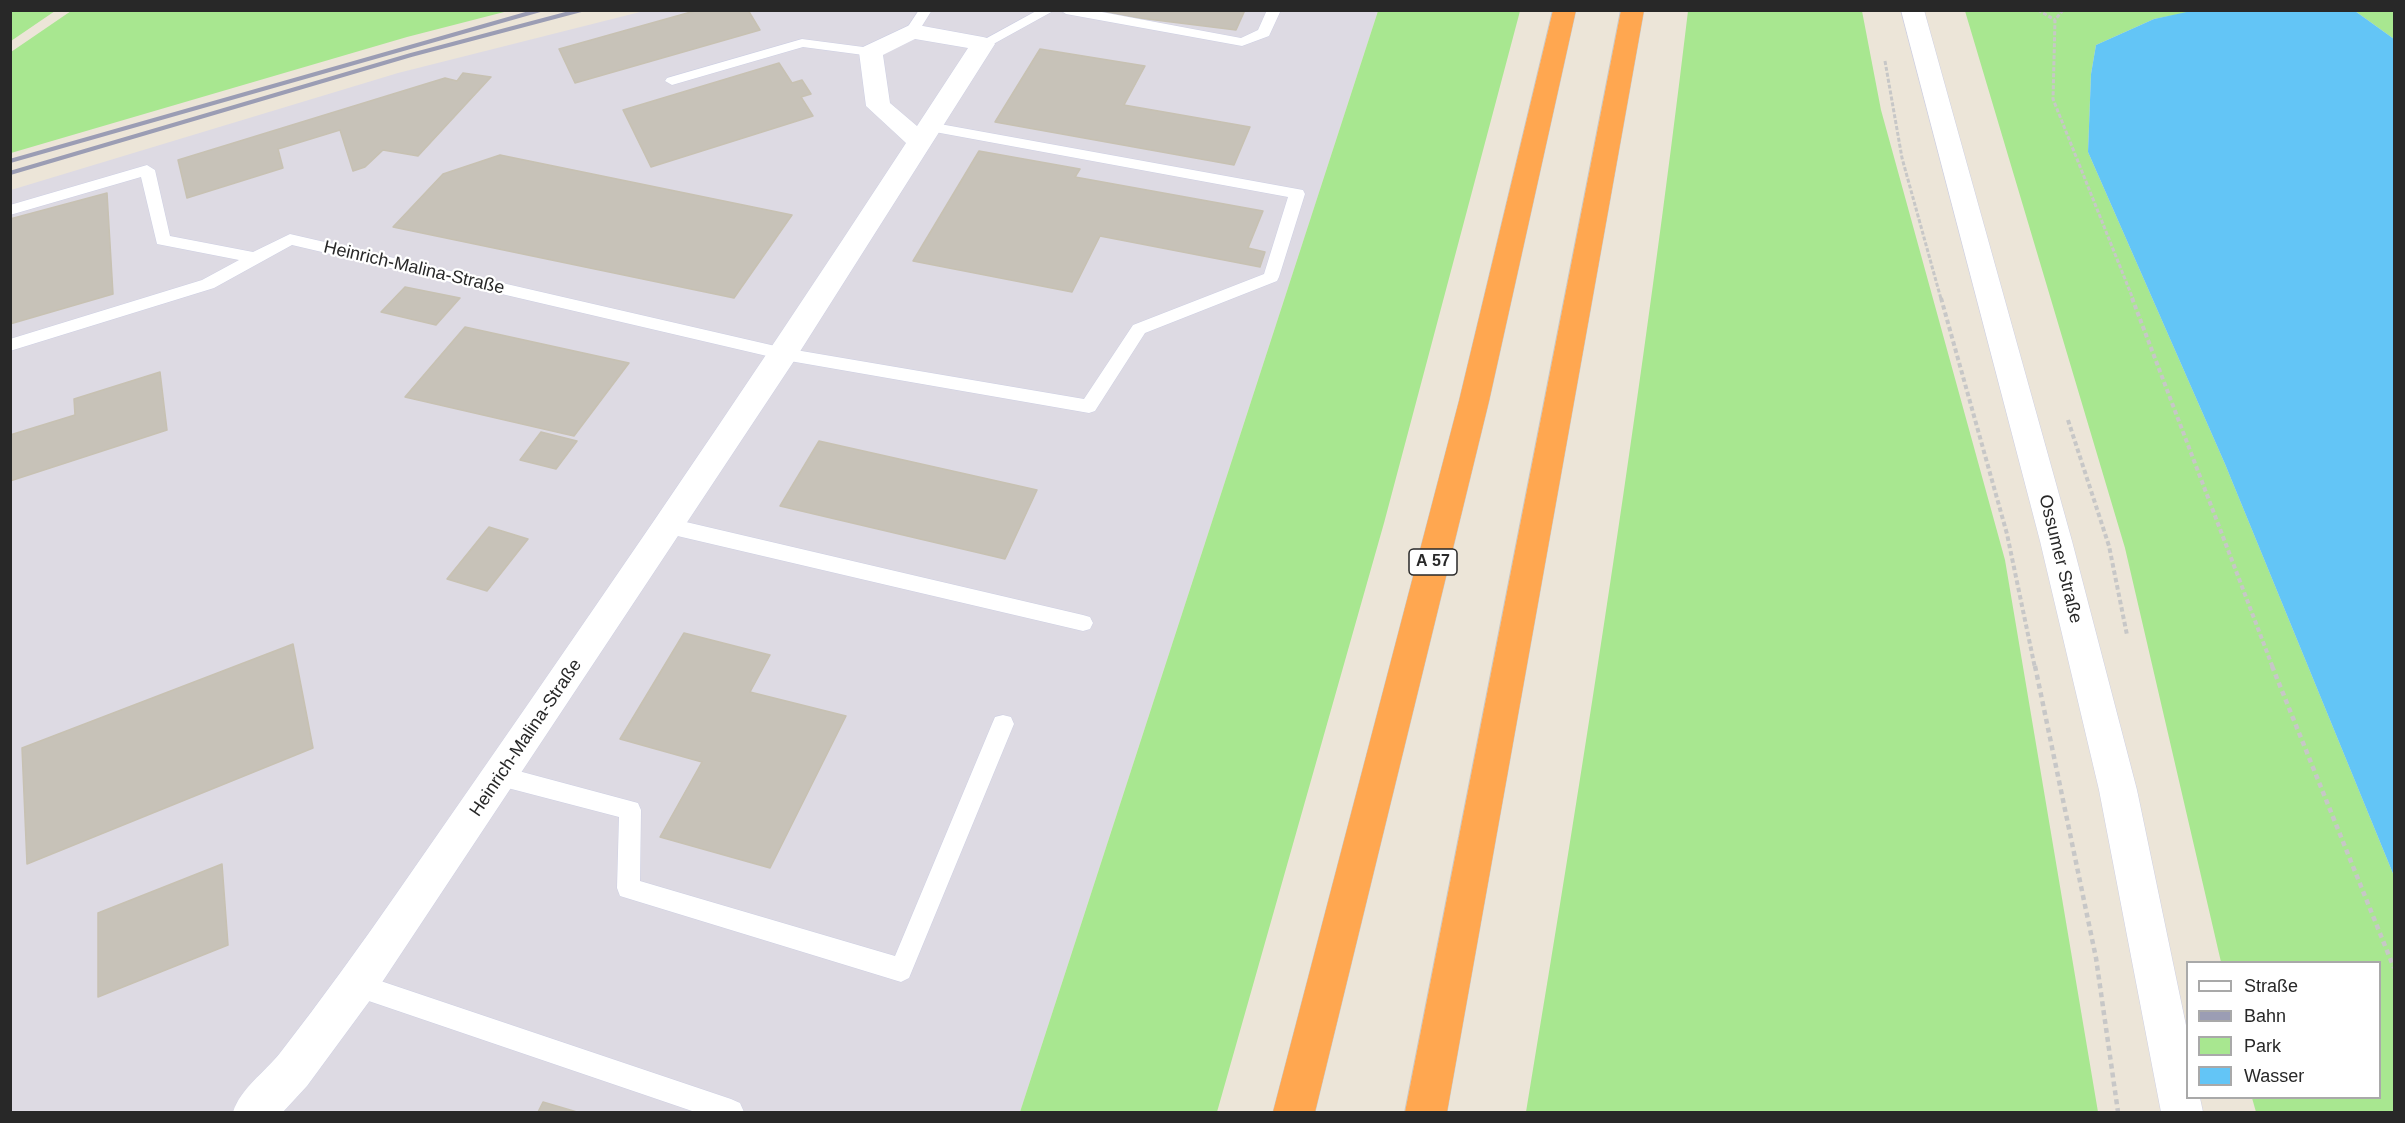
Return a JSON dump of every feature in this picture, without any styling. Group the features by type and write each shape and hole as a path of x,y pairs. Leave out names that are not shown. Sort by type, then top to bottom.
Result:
{"highway":[{"name":"A 57","path":"1294,1113 1474,401 1565,10"},
{"path":"1426,1113 1633,10"}],"street":[{"name":"Ossumer Straße","path":"1912,10 2056,541 2112,768 2182,1113"},
{"path":"924,134 878,106 871,52 912,31 983,44"},
{"name":"Heinrich-Malina-Straße","path":"254,1113 292,1071 357,985 500,776 784,354 983,44"}],"lane":[{"path":"912,31 926,10"},
{"path":"983,44 1049,10"},
{"path":"1066,10 1242,42 1264,33 1274,10"},
{"path":"672,81 802,43 871,52"},
{"path":"784,354 1089,406 1139,329 1271,277 1297,194 924,134"},
{"path":"10,210 147,170 163,240 256,258"},
{"name":"Heinrich-Malina-Straße","path":"256,258 290,239 784,354"},
{"path":"10,345 208,284 256,258"},
{"path":"669,526 1083,623"},
{"path":"500,776 630,810 628,888 901,970 1004,723"},
{"path":"357,985 731,1113"}],"path":[{"path":"2038,10 2055,20"},
{"path":"2063,10 2055,20 2053,99 2148,338 2276,676 2394,968"},
{"path":"1884,56 1902,158 2007,534 2096,958 2118,1113"}],"shaded area":[{"path":"644,11 1378,11 1020,1112 11,1112 11,190 398,73"}],"green space":[{"path":"11,10 55,10 55,11 11,41"},
{"path":"71,11 508,11 407,37 11,153 11,52"},
{"path":"1378,11 1520,11 1384,523 1217,1112 1020,1112"},
{"path":"1688,11 1862,11 1881,110 2005,560 2098,1112 1526,1112 1613,562 1653,287"},
{"path":"1965,11 2196,11 2154,19 2096,45 2091,74 2088,152 2225,464 2394,876 2394,1112 2256,1112 2252,1099 2381,1099 2381,961 2221,961 2125,548"},
{"path":"2355,11 2394,11 2394,39"}],"water":[{"path":"2196,10 2355,11 2394,39 2394,876 2225,464 2088,152 2091,74 2096,45 2154,19"}],"building":[{"path":"698,10 748,10 760,30 575,83 559,49"},
{"path":"1104,10 1245,10 1236,30 1107,14"},
{"path":"1040,49 1145,66 1124,105 1250,127 1234,165 995,122"},
{"path":"779,63 792,83 802,80 811,94 801,97 813,116 651,167 623,110"},
{"path":"463,73 491,77 418,156 383,150 365,167 353,171 340,130 278,149 283,168 187,198 178,160 445,78 457,81"},
{"path":"979,151 1080,169 1075,177 1263,211 1248,248 1265,252 1260,267 1100,236 1072,292 913,261"},
{"path":"500,155 792,215 734,298 393,227 443,174"},
{"path":"107,193 113,294 10,324 10,219"},
{"path":"405,287 460,298 436,325 381,312"},
{"path":"465,327 629,363 574,436 405,397"},
{"path":"160,372 167,430 10,481 10,435 75,415 74,399"},
{"path":"541,432 577,441 556,469 520,460"},
{"path":"819,441 1037,490 1005,559 780,506"},
{"path":"489,527 528,539 487,591 447,579"},
{"path":"684,633 770,655 750,692 846,716 770,868 660,837 702,762 620,739"},
{"path":"293,644 313,748 27,864 22,748"},
{"path":"222,864 228,945 98,997 98,913"},
{"path":"543,1102 577,1112 538,1112"}],"railway":[{"path":"10,161 540,10"},
{"path":"10,173 411,55 581,10"}]}
